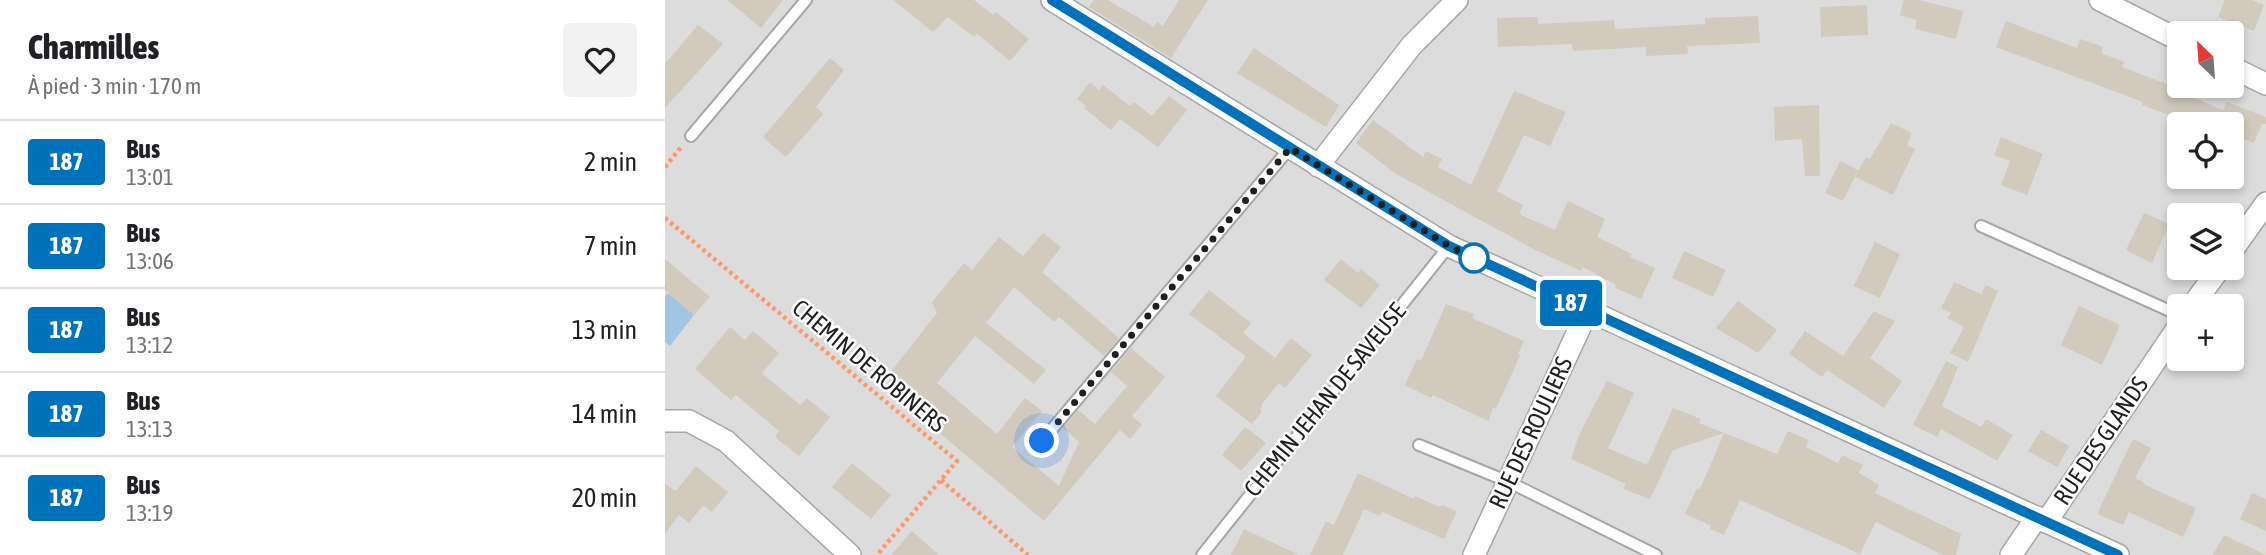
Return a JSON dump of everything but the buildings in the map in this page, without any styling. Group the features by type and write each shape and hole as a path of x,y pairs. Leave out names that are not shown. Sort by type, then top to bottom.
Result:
{"street":[{"path":"1052,0 1449,246 2118,555"},
{"path":"1318,166 1412,45 1457,0"},
{"path":"2100,0 2167,34"},
{"path":"2244,73 2266,84"},
{"path":"2244,234 2266,203"},
{"name":"RUE DES ROULIERS","path":"1474,555 1588,310"},
{"name":"RUE DES GLANDS","path":"2011,555 2041,520 2167,343"},
{"path":"665,421 688,421 726,441 850,555"}],"lane":[{"path":"691,136 806,0"},
{"path":"1042,441 1290,148"},
{"path":"1981,226 2167,310"},
{"name":"CHEMIN JEHAN DE SAVEUSE","path":"1202,555 1449,246"},
{"path":"1419,445 1509,482 1655,555"}],"path":[{"path":"665,167 691,136"},
{"name":"CHEMIN DE ROBINERS","path":"665,218 957,461 877,555"},
{"path":"941,481 1028,555"}],"shaded area":[{"path":"665,0 2266,0 2266,555 665,555"}],"water":[{"path":"668,293 694,315 670,346 665,342 665,296"}],"bus line":[{"name":"187","path":"1052,0 1449,246 2118,555"}],"route":[{"path":"1042,441 1290,148 1449,246 1474,258"}]}
